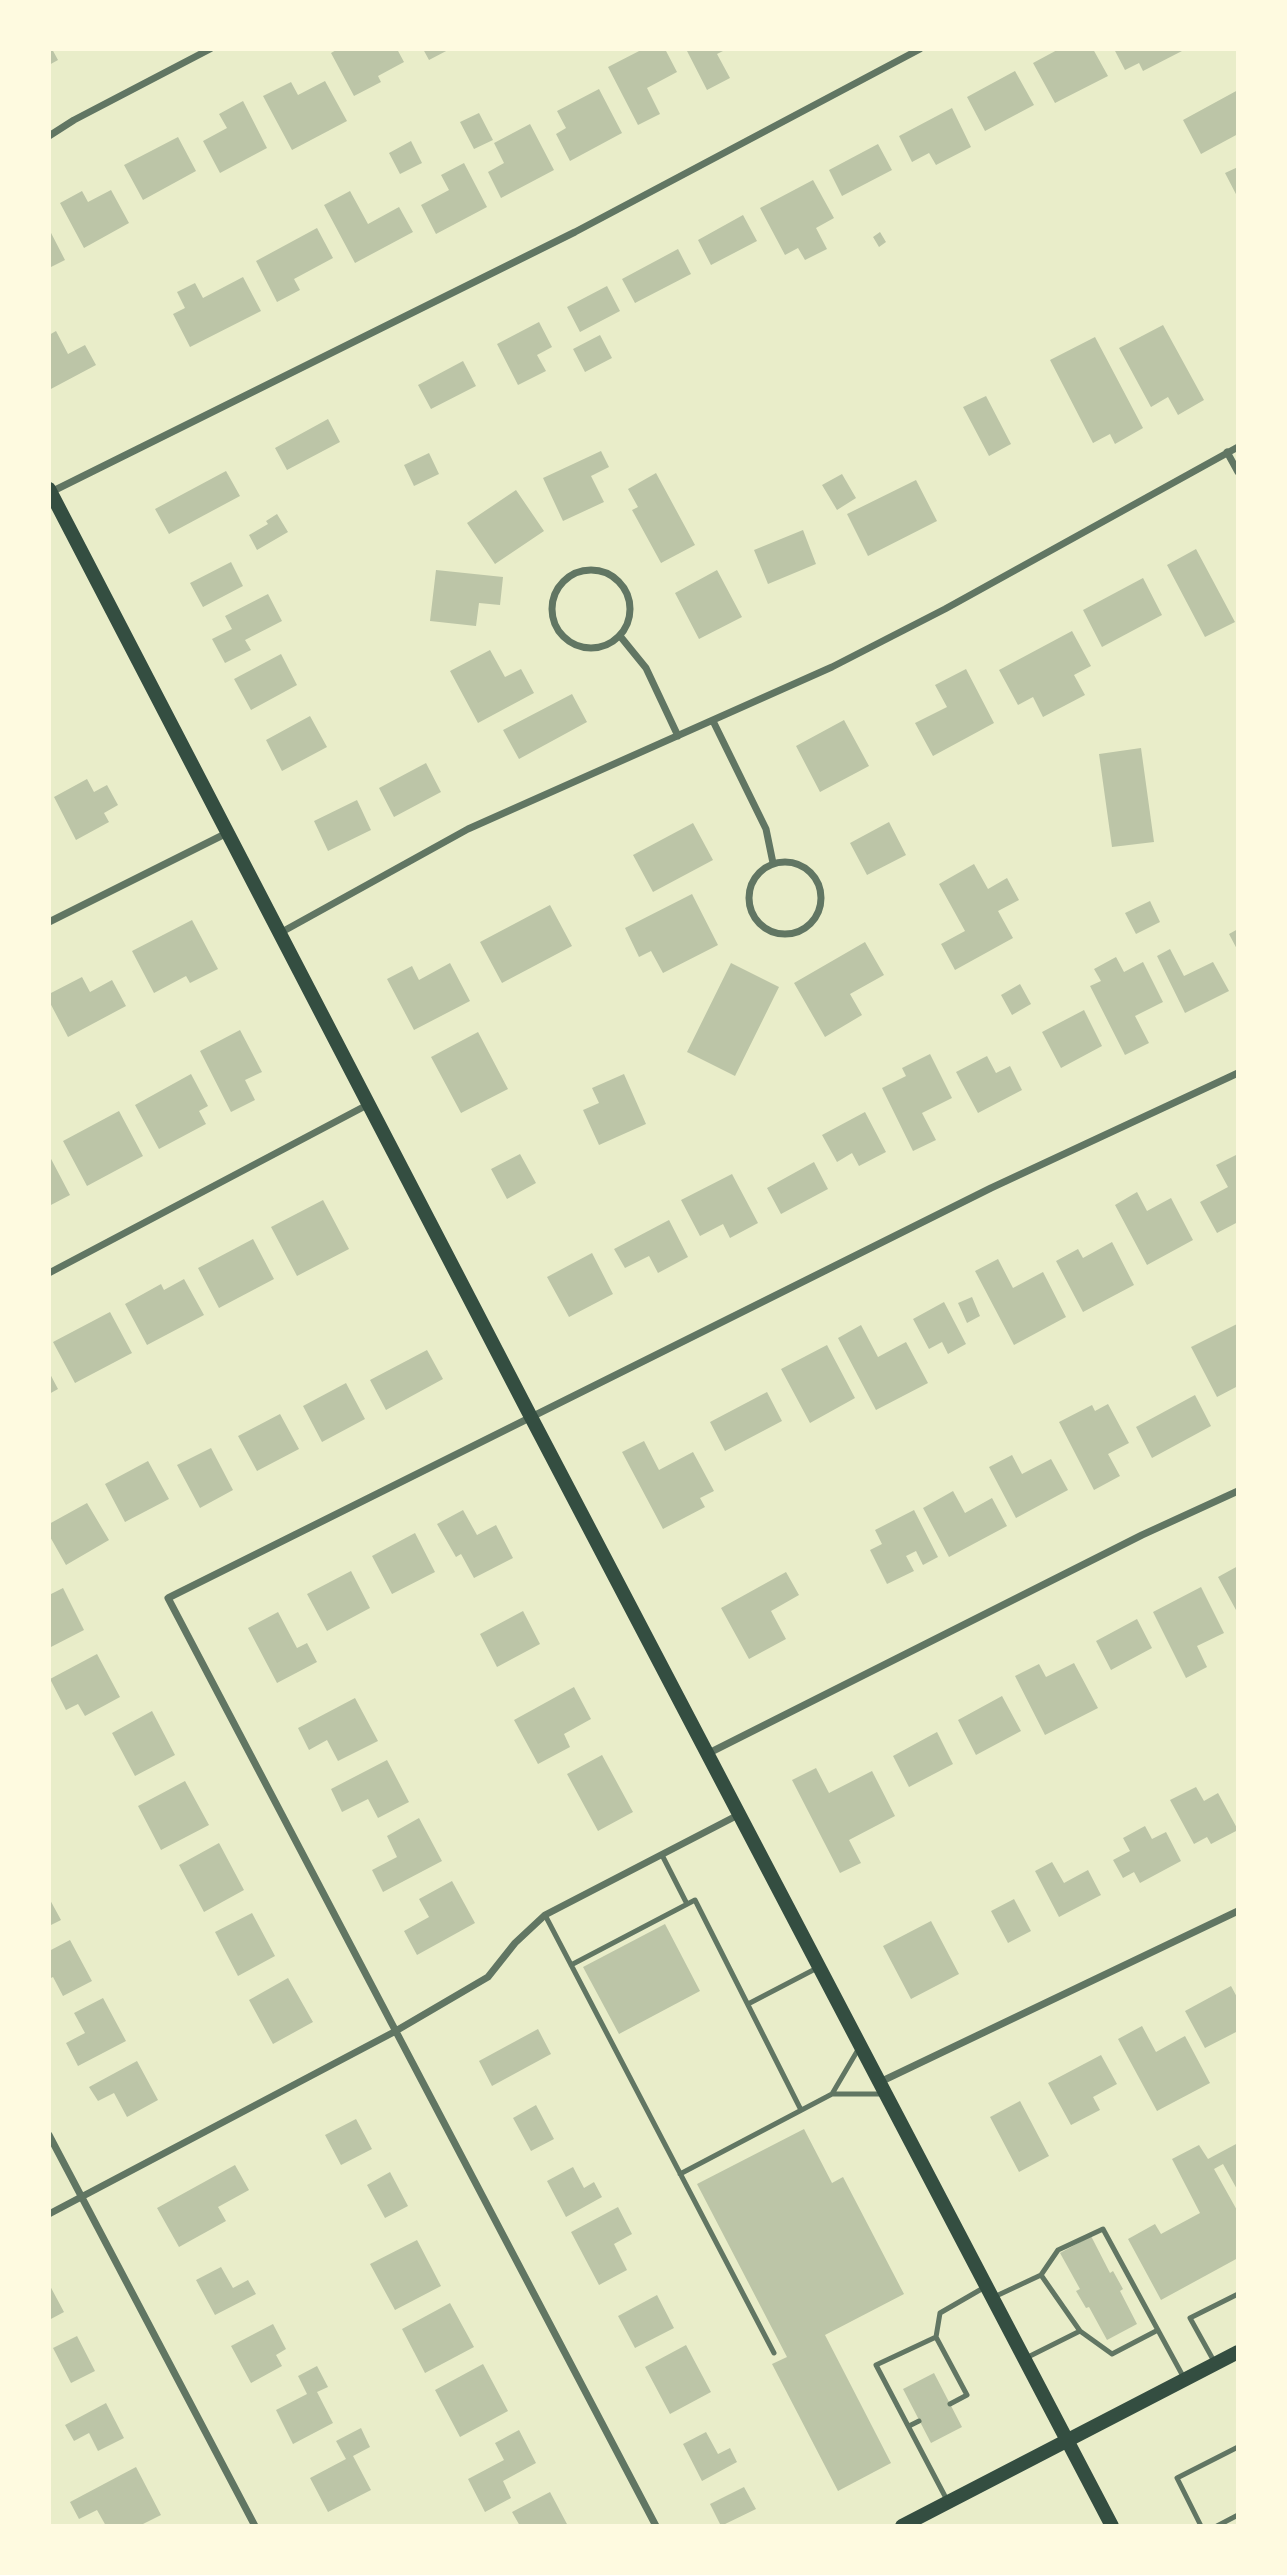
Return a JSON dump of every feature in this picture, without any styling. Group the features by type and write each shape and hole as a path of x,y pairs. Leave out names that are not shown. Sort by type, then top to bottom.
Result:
{"main road":[{"path":"50,490 1111,2526"},
{"path":"902,2526 1216,2364 1237,2356"}],"street":[{"path":"49,136 74,120 210,49"},
{"path":"50,490 575,232 920,49"},
{"path":"280,933 468,830 832,667 945,609 1238,447"},
{"path":"1227,452 1238,472"},
{"path":"600,570 622,585 628,597 630,611 620,636 609,644 596,648 572,644 563,637 552,615 555,592 562,582 573,574 600,570"},
{"path":"620,636 646,668 678,736"},
{"path":"713,721 766,829 773,863"},
{"path":"49,922 227,833"},
{"path":"773,863 798,863 817,879 821,904 817,916 800,931 778,933 767,929 752,912 750,889 754,879 773,863"},
{"path":"656,2526 168,1598 991,1188 1238,1073"},
{"path":"49,1273 370,1103"},
{"path":"709,1753 1142,1535 1238,1491"},
{"path":"49,2214 394,2032 488,1977 515,1943 545,1915 740,1814"},
{"path":"882,2089 1238,1912"},
{"path":"49,2135 255,2526"}],"lane":[{"path":"662,1855 687,1903"},
{"path":"571,1965 695,1900 801,2110"},
{"path":"545,1915 774,2353"},
{"path":"748,2004 819,1967"},
{"path":"832,2094 860,2045"},
{"path":"680,2174 832,2094 882,2089"},
{"path":"950,2404 967,2395 936,2337 940,2313 988,2292 1041,2275 1058,2250 1103,2229 1185,2380"},
{"path":"1041,2275 1080,2331 1112,2354 1158,2330"},
{"path":"1216,2364 1190,2318 1238,2294"},
{"path":"1023,2360 1080,2331"},
{"path":"936,2337 876,2365 948,2502"},
{"path":"909,2426 919,2421"},
{"path":"1201,2526 1177,2478 1238,2447"},
{"path":"1217,2526 1238,2515"}],"building":[{"path":"49,49 52,49 58,60 49,65"},
{"path":"338,49 397,49 404,62 378,76 381,82 354,96 331,53"},
{"path":"423,49 450,49 429,60"},
{"path":"643,49 665,49 677,72 647,88 660,114 638,125 608,67"},
{"path":"686,49 727,49 717,54 730,78 707,90"},
{"path":"1059,49 1093,49 1108,76 1055,103 1033,63"},
{"path":"1114,49 1182,51 1143,71 1139,63 1125,70"},
{"path":"1015,71 1034,105 985,131 967,97"},
{"path":"325,81 347,121 292,150 263,96 291,82 298,95"},
{"path":"599,89 622,133 570,161 556,134 566,128 557,111"},
{"path":"1238,90 1238,134 1201,154 1183,120"},
{"path":"243,101 267,148 220,173 203,141 227,128 219,114"},
{"path":"952,108 971,147 936,165 929,153 912,162 899,136"},
{"path":"479,113 493,140 474,149 460,122"},
{"path":"530,124 554,170 501,198 488,172 504,163 494,143"},
{"path":"178,137 196,171 143,200 124,165"},
{"path":"411,141 422,163 400,174 389,153"},
{"path":"878,144 892,170 842,196 829,170"},
{"path":"464,163 487,207 436,234 421,205 449,190 441,175"},
{"path":"1238,167 1238,198 1225,173"},
{"path":"813,180 834,218 816,228 827,249 805,260 798,248 785,255 760,208"},
{"path":"111,190 129,223 84,248 60,203 82,191 88,202"},
{"path":"350,191 368,224 399,207 413,232 355,263 324,205"},
{"path":"743,215 757,241 711,265 698,240"},
{"path":"317,228 333,258 294,279 300,290 277,302 256,261"},
{"path":"49,229 65,260 49,268"},
{"path":"880,232 886,242 879,247 873,237"},
{"path":"678,249 691,274 635,303 622,279"},
{"path":"243,277 261,311 190,347 173,314 185,308 177,292 195,283 203,298"},
{"path":"607,286 620,311 580,332 567,307"},
{"path":"539,322 552,347 537,355 546,371 518,385 497,344"},
{"path":"1163,325 1204,400 1178,415 1168,397 1151,407 1119,348"},
{"path":"56,331 68,354 85,345 96,365 49,390 49,335"},
{"path":"600,335 612,358 585,372 573,349"},
{"path":"1095,337 1143,428 1115,444 1110,434 1093,443 1050,360"},
{"path":"463,361 476,386 431,409 418,385"},
{"path":"986,396 1011,444 989,456 963,407"},
{"path":"328,419 340,442 287,470 275,448"},
{"path":"601,451 609,467 591,476 604,502 563,521 543,478"},
{"path":"429,453 439,474 414,486 404,465"},
{"path":"226,471 240,496 169,534 155,509"},
{"path":"656,473 695,545 661,563 632,510 638,507 628,489"},
{"path":"842,474 856,498 837,510 822,485"},
{"path":"916,480 937,521 868,556 847,514"},
{"path":"516,490 544,531 495,564 467,523"},
{"path":"277,514 288,532 257,550 249,535 268,524 266,521"},
{"path":"803,530 816,564 768,584 754,550"},
{"path":"1196,549 1235,622 1205,637 1167,565"},
{"path":"231,562 243,586 203,607 190,583"},
{"path":"436,570 503,577 500,605 479,603 476,626 430,621"},
{"path":"717,570 742,617 699,639 675,593"},
{"path":"1143,578 1162,615 1102,647 1083,610"},
{"path":"268,594 282,621 245,640 251,650 225,663 212,639 232,629 225,616"},
{"path":"1072,631 1091,666 1074,675 1085,695 1043,717 1033,697 1018,705 999,670"},
{"path":"490,650 505,677 521,669 534,693 478,723 450,671"},
{"path":"281,654 297,685 251,710 234,679"},
{"path":"966,669 994,723 933,756 915,723 947,707 935,685"},
{"path":"572,694 587,722 519,759 503,730"},
{"path":"310,716 327,747 282,771 266,740"},
{"path":"844,720 869,766 820,792 796,746"},
{"path":"1141,748 1154,842 1112,847 1099,754"},
{"path":"426,763 441,792 394,817 379,788"},
{"path":"87,779 94,792 107,785 118,805 104,813 109,822 76,840 54,797"},
{"path":"357,800 371,830 328,851 314,821"},
{"path":"889,822 906,855 867,875 850,843"},
{"path":"693,823 713,860 653,892 633,855"},
{"path":"974,864 988,889 1007,878 1019,900 998,911 1013,938 955,970 941,944 965,931 939,884"},
{"path":"692,894 718,945 663,973 651,951 639,957 625,928"},
{"path":"1150,901 1160,922 1136,934 1125,913"},
{"path":"550,905 572,946 502,983 480,942"},
{"path":"192,920 218,969 190,983 186,976 154,993 132,951"},
{"path":"1238,929 1238,951 1229,934"},
{"path":"865,942 884,975 850,994 862,1015 825,1037 794,983"},
{"path":"1170,949 1184,976 1213,962 1229,991 1185,1013 1157,956"},
{"path":"1116,957 1124,972 1143,962 1163,1002 1135,1016 1149,1043 1125,1055 1090,986 1101,981 1094,969"},
{"path":"450,963 470,1001 414,1030 387,979 412,966 419,980"},
{"path":"731,963 779,987 735,1076 687,1052"},
{"path":"82,977 90,992 112,980 126,1006 68,1037 49,1001 49,994"},
{"path":"1020,984 1031,1004 1012,1015 1001,995"},
{"path":"1084,1010 1102,1046 1061,1068 1042,1032"},
{"path":"240,1030 262,1072 245,1080 255,1100 231,1112 200,1051"},
{"path":"478,1032 508,1089 461,1113 431,1057"},
{"path":"930,1054 952,1098 922,1113 936,1140 913,1151 882,1088 906,1076 902,1068"},
{"path":"987,1056 996,1073 1010,1066 1022,1090 978,1113 956,1072"},
{"path":"191,1074 208,1106 199,1111 206,1124 159,1149 135,1105"},
{"path":"624,1074 646,1124 599,1145 583,1110 599,1103 592,1088"},
{"path":"119,1111 143,1156 87,1186 63,1141"},
{"path":"865,1112 886,1152 859,1166 852,1153 837,1162 822,1135"},
{"path":"520,1154 536,1183 507,1199 491,1169"},
{"path":"49,1155 70,1195 49,1206"},
{"path":"1236,1155 1238,1222 1217,1233 1200,1202 1228,1187 1216,1165"},
{"path":"814,1162 828,1189 781,1214 767,1188"},
{"path":"732,1174 758,1223 730,1238 723,1224 700,1236 681,1200"},
{"path":"1137,1192 1147,1211 1171,1198 1193,1240 1147,1265 1115,1205"},
{"path":"323,1200 349,1249 297,1276 271,1227"},
{"path":"669,1220 688,1257 658,1273 649,1256 625,1268 614,1249"},
{"path":"253,1239 274,1279 219,1308 198,1268"},
{"path":"1112,1242 1134,1285 1083,1312 1056,1261 1078,1249 1083,1258"},
{"path":"592,1253 613,1294 569,1317 547,1277"},
{"path":"998,1259 1013,1288 1043,1272 1066,1317 1014,1345 975,1271"},
{"path":"184,1279 204,1315 147,1345 125,1304 161,1284 164,1290"},
{"path":"972,1297 980,1316 967,1323 958,1303"},
{"path":"944,1302 966,1344 948,1354 942,1342 929,1349 913,1319"},
{"path":"110,1312 132,1353 75,1383 53,1342"},
{"path":"1237,1324 1238,1386 1217,1397 1191,1347"},
{"path":"861,1325 878,1357 906,1342 928,1383 876,1410 838,1338"},
{"path":"827,1345 855,1398 810,1423 781,1369"},
{"path":"427,1350 443,1379 386,1410 370,1380"},
{"path":"49,1372 58,1389 49,1394"},
{"path":"346,1383 365,1419 322,1442 303,1406"},
{"path":"767,1392 782,1421 725,1451 710,1422"},
{"path":"1195,1395 1211,1426 1152,1458 1136,1427"},
{"path":"1108,1404 1129,1443 1108,1454 1120,1476 1094,1490 1059,1422 1092,1405 1095,1411"},
{"path":"280,1414 299,1449 257,1471 238,1436"},
{"path":"644,1441 659,1470 693,1452 714,1491 700,1498 705,1507 663,1529 622,1452"},
{"path":"211,1448 233,1490 200,1508 177,1465"},
{"path":"1012,1455 1022,1474 1051,1459 1068,1490 1016,1518 989,1467"},
{"path":"148,1461 169,1499 125,1522 105,1484"},
{"path":"953,1491 965,1513 992,1498 1007,1526 949,1557 923,1508"},
{"path":"87,1503 109,1540 66,1565 49,1535 49,1524"},
{"path":"463,1510 477,1535 496,1525 513,1558 474,1578 461,1554 456,1557 437,1524"},
{"path":"914,1510 938,1557 923,1565 916,1551 906,1556 914,1571 887,1584 870,1550 882,1544 875,1530"},
{"path":"415,1533 435,1572 392,1594 372,1556"},
{"path":"1238,1566 1238,1609 1236,1610 1218,1577"},
{"path":"351,1571 370,1608 327,1631 307,1594"},
{"path":"786,1572 799,1595 771,1611 786,1639 749,1659 721,1608"},
{"path":"1201,1587 1224,1633 1197,1646 1207,1667 1186,1678 1153,1612"},
{"path":"63,1588 84,1630 49,1648 49,1595"},
{"path":"523,1611 540,1644 497,1667 480,1634"},
{"path":"278,1612 297,1648 307,1643 317,1662 277,1683 248,1628"},
{"path":"1137,1619 1152,1648 1111,1670 1096,1641"},
{"path":"97,1654 120,1697 85,1716 78,1704 66,1710 50,1679"},
{"path":"1074,1663 1098,1708 1045,1735 1015,1676 1039,1664 1046,1677"},
{"path":"574,1687 591,1719 564,1734 570,1747 538,1764 514,1720"},
{"path":"1002,1696 1021,1731 976,1755 958,1720"},
{"path":"355,1698 378,1741 338,1761 327,1740 309,1750 298,1728"},
{"path":"152,1711 175,1755 135,1776 112,1733"},
{"path":"937,1732 953,1764 909,1787 893,1756"},
{"path":"602,1755 633,1812 598,1831 567,1774"},
{"path":"387,1760 409,1802 378,1818 368,1799 342,1812 331,1789"},
{"path":"816,1768 829,1793 872,1771 895,1816 849,1840 861,1863 840,1873 792,1780"},
{"path":"185,1781 209,1825 161,1850 138,1806"},
{"path":"1196,1787 1204,1801 1218,1793 1238,1830 1211,1844 1207,1837 1194,1844 1170,1800"},
{"path":"419,1818 442,1861 383,1892 372,1870 397,1857 387,1836"},
{"path":"1145,1826 1152,1839 1166,1832 1181,1861 1140,1883 1134,1872 1123,1878 1113,1860 1130,1851 1123,1838"},
{"path":"219,1843 244,1890 204,1912 179,1865"},
{"path":"1052,1862 1064,1883 1088,1870 1101,1895 1059,1917 1035,1871"},
{"path":"452,1881 475,1923 417,1955 404,1931 429,1917 419,1899"},
{"path":"49,1898 61,1920 49,1926"},
{"path":"1014,1899 1031,1931 1008,1943 991,1911"},
{"path":"252,1913 275,1956 238,1976 215,1932"},
{"path":"931,1921 959,1974 911,1999 883,1946"},
{"path":"665,1924 700,1991 619,2034 583,1967"},
{"path":"70,1940 92,1981 63,1996 53,1977 49,1979 49,1951"},
{"path":"288,1978 313,2022 273,2044 249,2000"},
{"path":"1231,1986 1238,1999 1238,2031 1205,2048 1185,2011"},
{"path":"103,1998 126,2041 78,2066 66,2043 85,2033 74,2013"},
{"path":"1142,2026 1156,2052 1185,2036 1210,2083 1157,2111 1118,2039"},
{"path":"538,2029 551,2054 492,2086 479,2061"},
{"path":"1101,2055 1117,2084 1093,2097 1100,2110 1071,2125 1048,2083"},
{"path":"137,2061 158,2100 127,2117 114,2093 98,2101 89,2087"},
{"path":"1020,2101 1049,2156 1019,2172 990,2117"},
{"path":"536,2105 554,2139 531,2151 513,2118"},
{"path":"356,2119 372,2149 341,2165 325,2135"},
{"path":"804,2129 832,2183 843,2177 904,2294 825,2335 891,2463 838,2491 772,2364 787,2357 697,2184"},
{"path":"1238,2143 1238,2191 1223,2164 1214,2169 1238,2212 1238,2258 1161,2300 1128,2239 1155,2224 1161,2234 1200,2213 1172,2159 1199,2145 1208,2159"},
{"path":"235,2165 249,2190 218,2207 226,2221 179,2247 157,2208"},
{"path":"573,2167 584,2188 594,2182 602,2197 566,2217 547,2181"},
{"path":"390,2172 408,2206 385,2218 367,2185"},
{"path":"618,2207 632,2234 614,2244 627,2270 599,2285 571,2232"},
{"path":"1091,2236 1110,2273 1113,2271 1123,2289 1120,2291 1137,2324 1107,2340 1089,2307 1086,2308 1076,2291 1080,2289 1060,2253"},
{"path":"417,2240 441,2286 395,2310 370,2264"},
{"path":"221,2267 233,2288 248,2280 256,2294 215,2315 196,2280"},
{"path":"49,2284 64,2312 49,2320"},
{"path":"657,2295 674,2328 635,2348 618,2316"},
{"path":"450,2303 474,2347 425,2373 402,2329"},
{"path":"273,2324 286,2349 276,2355 282,2366 251,2383 231,2346"},
{"path":"77,2336 95,2371 71,2383 53,2348"},
{"path":"686,2345 711,2392 670,2414 645,2367"},
{"path":"483,2364 508,2411 460,2437 435,2390"},
{"path":"317,2366 328,2387 317,2392 333,2423 293,2444 276,2410 307,2394 298,2376"},
{"path":"934,2373 962,2427 931,2443 903,2389"},
{"path":"106,2403 124,2438 98,2451 89,2433 74,2441 65,2425"},
{"path":"361,2428 370,2447 353,2456 371,2490 328,2512 310,2478 346,2459 336,2441"},
{"path":"519,2430 536,2463 503,2481 511,2498 485,2512 468,2479 504,2460 495,2443"},
{"path":"706,2432 718,2454 730,2448 737,2462 702,2481 683,2444"},
{"path":"136,2467 161,2515 139,2526 106,2526 97,2510 79,2519 70,2502"},
{"path":"744,2487 756,2509 721,2526 710,2504"},
{"path":"550,2492 568,2526 520,2526 512,2512"}]}
